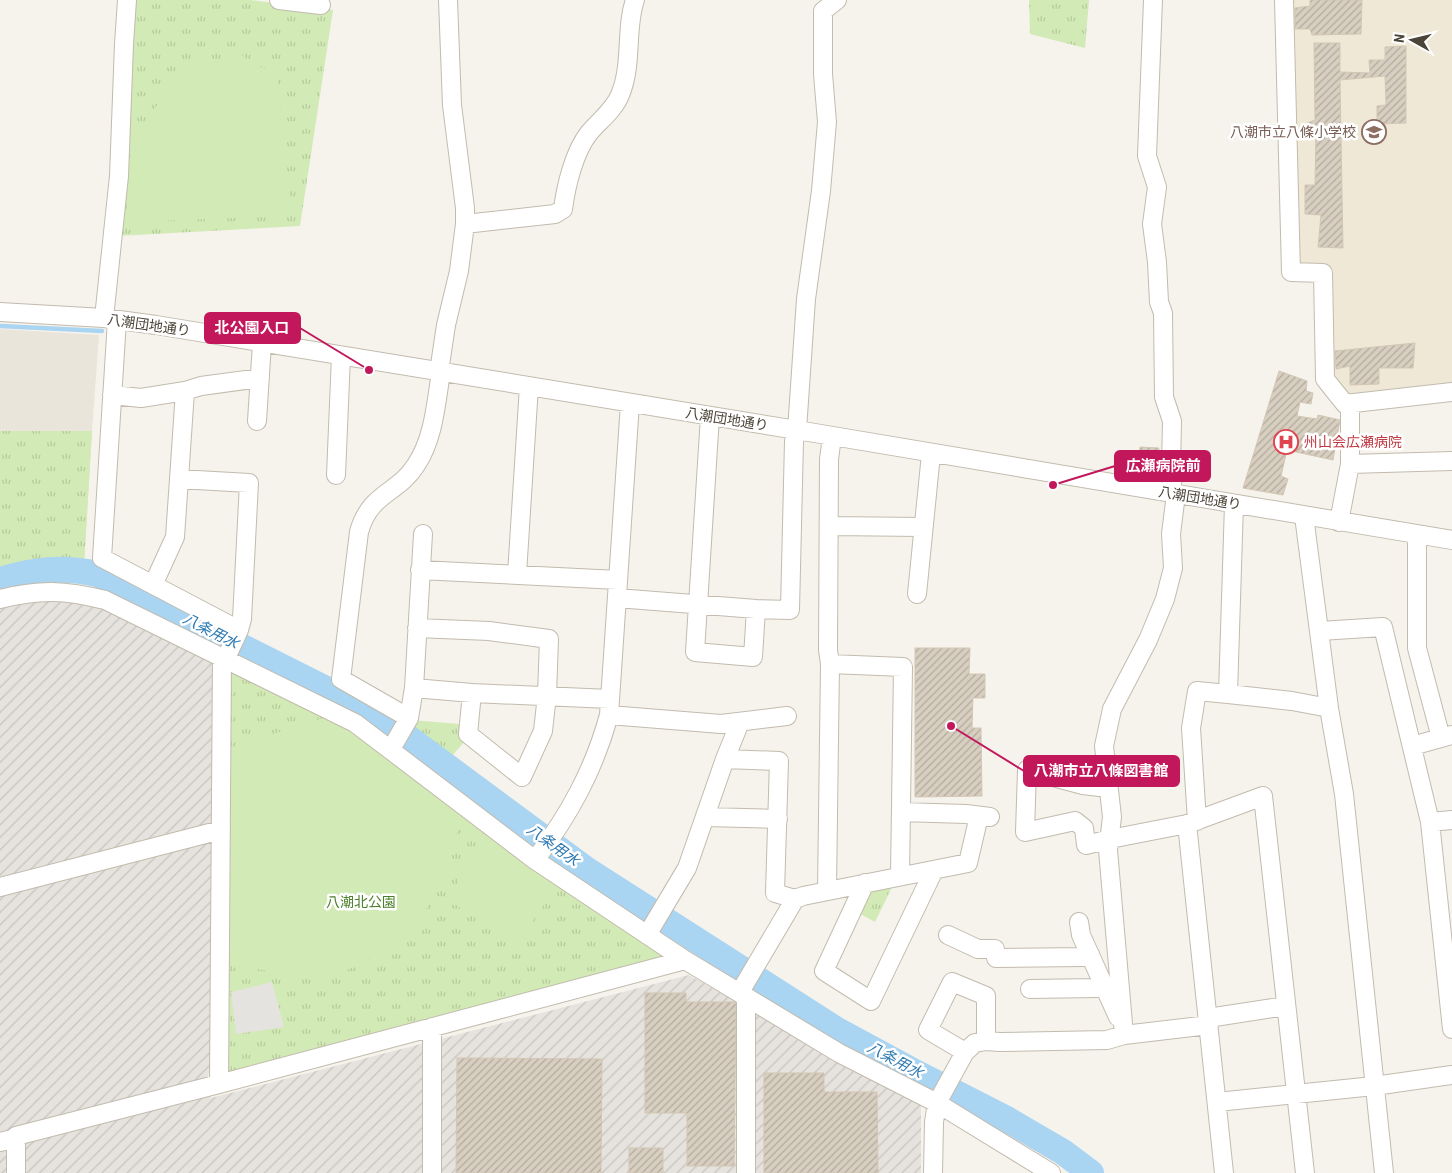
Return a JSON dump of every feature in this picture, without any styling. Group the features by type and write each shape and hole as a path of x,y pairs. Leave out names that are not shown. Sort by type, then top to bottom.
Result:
{"street":[{"path":"128,0 124,44 120,176 110,319 112,395 102,558 238,633"},
{"path":"279,0 320,5"},
{"path":"409,718 341,679 362,520 369,508 416,466 434,421 446,325 459,271 465,224 465,208 452,104 448,0"},
{"path":"465,224 555,214 563,209 566,191 582,144 620,96 627,67 635,0"},
{"path":"617,598 790,610 794,442 806,299 821,191 827,122 823,74 823,10 837,0"},
{"path":"1124,1033 1108,850 1112,817 1104,746 1112,708 1148,640 1165,599 1173,568 1171,534 1173,494 1171,467 1172,421 1164,397 1163,313 1159,302 1157,262 1152,224 1157,186 1147,156 1153,0"},
{"path":"1284,0 1291,272 1323,273 1325,379 1345,404 1452,392"},
{"name":"八潮団地通り","path":"0,312 110,319 529,386 1452,540"},
{"path":"256,421 262,343"},
{"path":"336,474 341,356"},
{"path":"112,395 141,398 185,391 200,386 260,378"},
{"path":"517,574 529,386"},
{"path":"152,585 175,537 185,391"},
{"path":"538,856 560,824 587,778 604,733 610,707 630,403"},
{"path":"1339,522 1350,464 1350,403"},
{"path":"710,416 695,652 753,657 756,609"},
{"path":"827,891 830,664 828,650 829,459 832,437"},
{"path":"917,594 931,454"},
{"path":"1350,464 1452,461"},
{"path":"179,479 249,483 242,620 238,633 224,657 219,1084"},
{"path":"1228,694 1234,504"},
{"path":"1304,516 1329,708 1344,794 1384,1173"},
{"path":"829,526 923,527"},
{"path":"390,749 409,718 414,688 423,534"},
{"path":"1412,746 1447,737 1418,648 1417,534"},
{"path":"420,570 618,580"},
{"path":"0,599 27,593 52,591 79,594 105,600 356,723 538,856 650,930 685,960 744,991 839,1053 937,1103 1051,1173"},
{"path":"1320,631 1383,627 1430,822 1452,1029"},
{"path":"418,628 489,631 549,639 547,695 543,731 522,776 468,734 472,693"},
{"path":"830,664 903,667 900,876"},
{"path":"414,688 472,693 547,695 721,724 787,716"},
{"path":"1224,1173 1192,822 1191,728 1197,692 1292,701 1329,708"},
{"path":"650,930 687,868 725,758 740,722"},
{"path":"725,758 779,762 775,893 795,899 968,863 985,816 902,812"},
{"path":"1108,788 1083,785 1027,770 1025,832 1075,821 1084,828 1086,845 1110,838 1192,822 1263,796 1305,1173"},
{"path":"706,817 778,819"},
{"path":"1430,822 1452,820"},
{"path":"0,887 221,830"},
{"path":"865,883 824,971 871,1001 934,870"},
{"path":"746,1173 744,991 795,899"},
{"path":"1079,922 1081,935 1124,1033"},
{"path":"948,935 978,949 996,949 996,958 1084,957 1090,954"},
{"path":"16,1173 8,1140 16,1136 685,960"},
{"path":"965,1052 928,1030 952,982 986,996 986,1041"},
{"path":"1030,989 1096,988 1104,985"},
{"path":"933,1173 934,1122 937,1103 965,1052 975,1043 986,1041 1107,1040 1124,1033 1209,1021 1286,1006"},
{"path":"432,1028 432,1173"},
{"path":"1217,1102 1374,1086 1452,1075"}],"shaded area":[{"name":"八潮市立八條小学校","path":"1292,0 1452,0 1452,385 1349,396 1331,376 1327,268 1300,265"},
{"path":"0,329 99,335 84,565 25,569 0,576"},
{"path":"47,597 113,610 216,660 210,1068 208,1076 211,1098 689,975 921,1106 921,1173 0,1173 0,605"},
{"path":"272,982 284,1027 236,1034 231,992"}],"green space":[{"path":"131,0 250,0 333,10 300,226 117,236"},
{"path":"1029,0 1089,0 1085,48 1030,34"},
{"path":"239,53 256,66 277,71 291,216 128,222 126,198 134,145 143,125 165,94 201,65"},
{"path":"0,431 92,431 84,565 25,569 0,576"},
{"name":"八潮北公園","path":"228,664 354,728 673,956 222,1081"},
{"path":"324,718 352,732 462,815 447,866 428,906 397,944 345,971 313,975 245,968 229,963 230,769 242,747 266,736"},
{"path":"411,720 472,725 471,734 446,763 403,732"},
{"path":"487,837 558,883 517,945 447,899"},
{"path":"894,883 875,922 855,911 864,891"}],"building":[{"path":"1310,0 1362,0 1361,34 1312,35 1310,29 1295,29 1295,8 1310,6"},
{"path":"1314,43 1340,43 1340,72 1370,73 1369,60 1385,60 1385,47 1406,46 1406,123 1377,124 1377,106 1386,105 1385,76 1340,80 1343,248 1318,247 1321,215 1305,214 1305,185 1315,185 1316,130 1308,131 1307,123 1315,120"},
{"path":"1415,343 1413,368 1379,368 1379,384 1350,385 1350,366 1336,369 1335,351"},
{"path":"1279,371 1307,381 1306,391 1313,393 1311,404 1300,402 1297,416 1317,419 1318,415 1340,420 1333,460 1287,450 1281,476 1288,479 1283,495 1243,488"},
{"path":"1140,447 1159,448 1156,479 1138,478"},
{"path":"915,648 970,648 969,674 985,674 985,698 973,698 972,728 981,728 982,796 915,797"},
{"path":"645,993 686,993 686,1002 736,1002 734,1166 687,1166 687,1113 645,1113"},
{"path":"457,1058 602,1059 601,1173 456,1173"},
{"path":"764,1073 824,1073 824,1092 877,1092 878,1173 764,1173"},
{"path":"629,1148 663,1148 663,1173 629,1173"}],"waterway":[{"path":"0,326 102,331"},
{"name":"八条用水","path":"0,580 48,570 72,570 97,574 376,714 587,870 837,1030 1005,1118 1063,1152 1091,1173"}],"place":[{"name":"八潮市立八條小学校","path":"1374,132"},
{"name":"北公園入口","path":"369,370"},
{"name":"州山会広瀬病院","path":"1286,442"},
{"name":"広瀬病院前","path":"1053,485"},
{"name":"八潮市立八條図書館","path":"951,726"}]}
